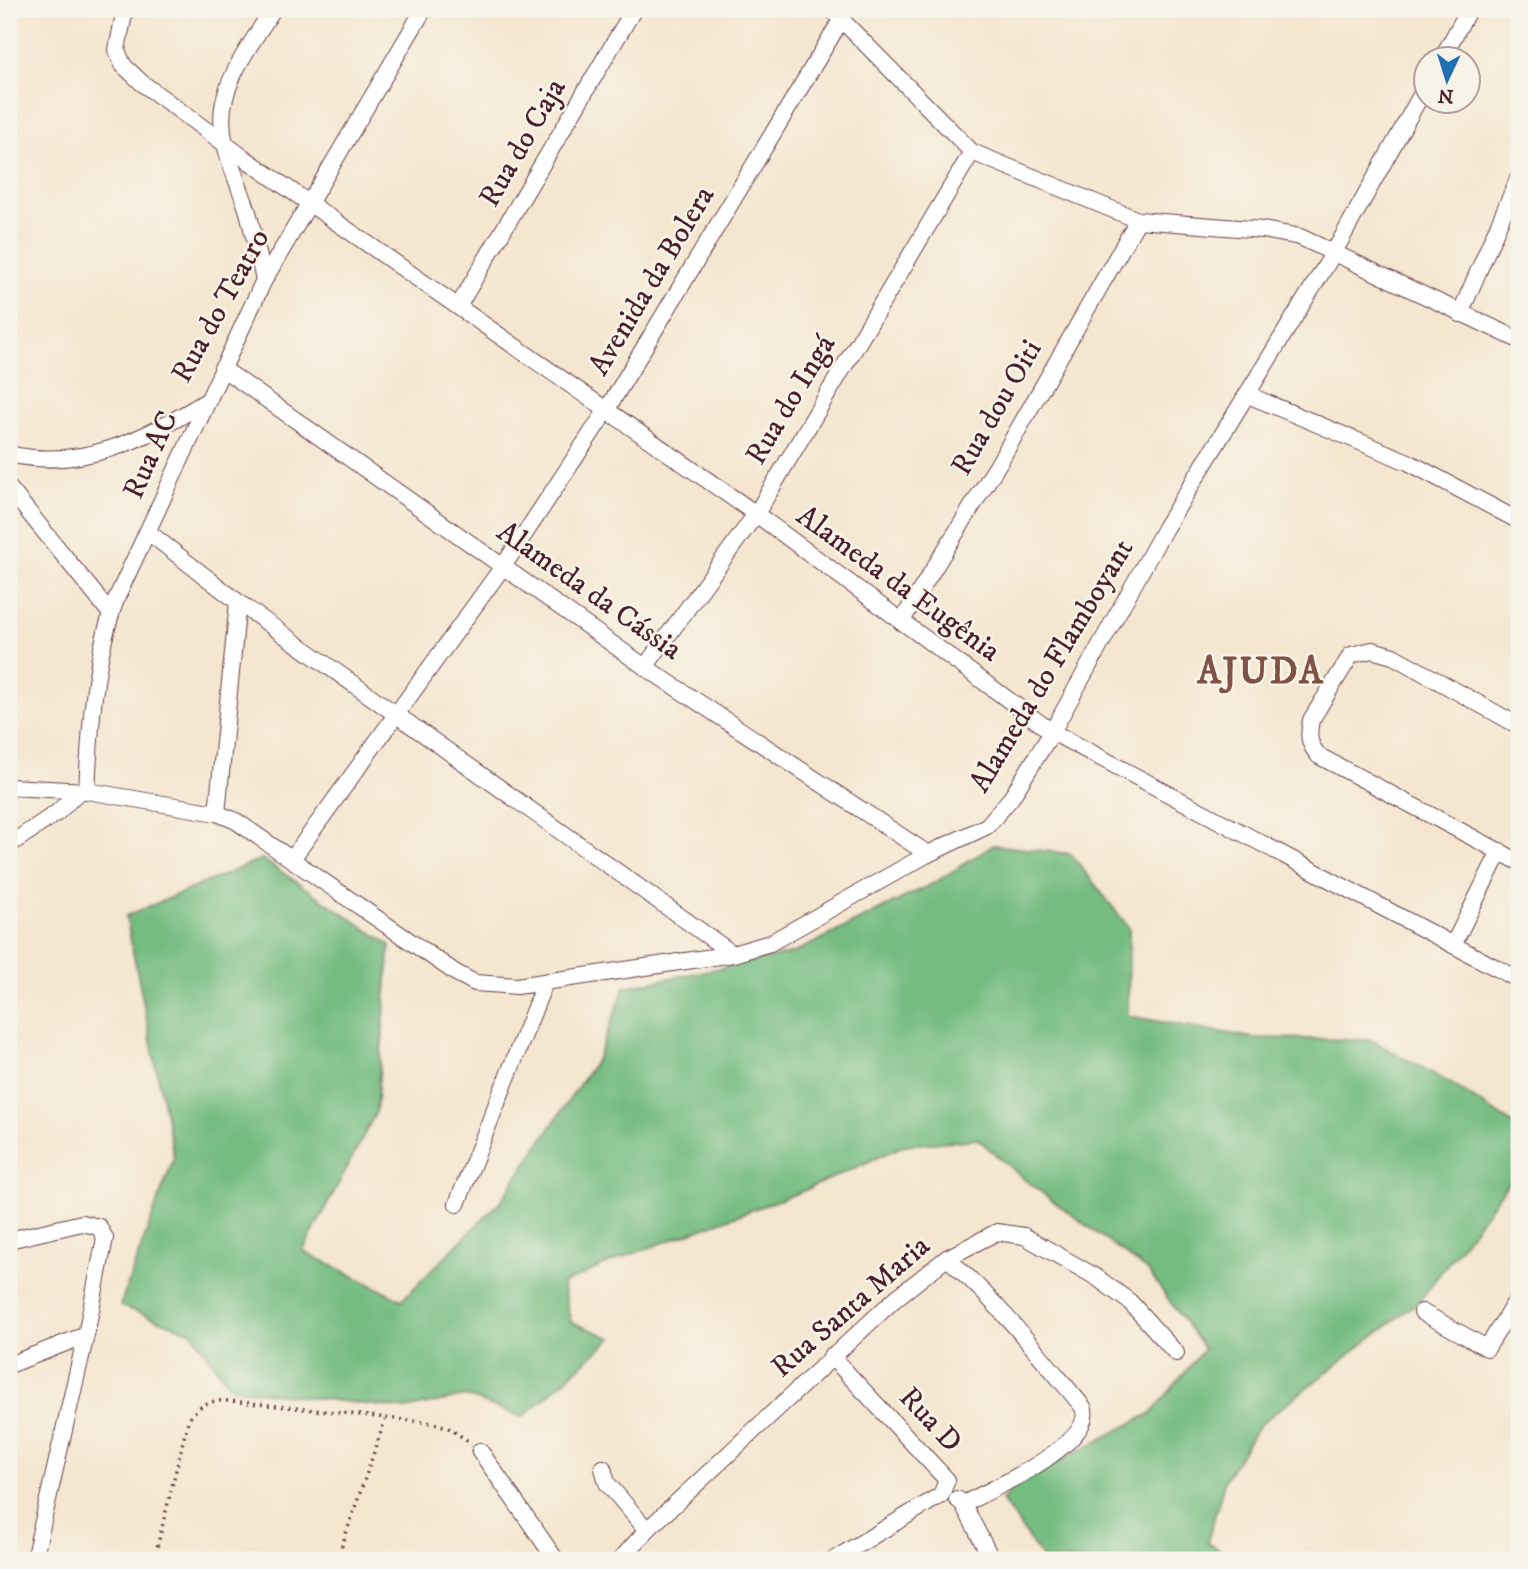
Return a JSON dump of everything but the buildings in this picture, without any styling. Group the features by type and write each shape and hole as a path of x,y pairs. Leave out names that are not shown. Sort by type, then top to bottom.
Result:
{"street":[{"name":"Alameda da Eugênia","path":"125,9 117,41 119,57 142,83 309,204 459,305 756,514 1052,732 1519,980"},
{"path":"264,280 248,213 225,144 222,114 225,97 238,65 273,9"},
{"name":"Rua do Teatro","path":"9,454 51,458 106,452 159,430 205,402 264,280 424,9"},
{"name":"Rua do Caja","path":"459,305 634,9"},
{"path":"1449,46 1469,9"},
{"path":"836,14 972,152 1138,220 1284,233 1314,242 1333,254 1519,340"},
{"name":"Avenida da Bolera","path":"292,859 504,565 606,411 836,14"},
{"name":"Alameda do Flamboyant","path":"9,787 83,791 217,813 236,821 447,967 475,982 517,986 733,954 770,943 800,929 928,854 973,835 999,814 1052,732 1165,528 1333,254 1412,111"},
{"name":"Rua do Ingá","path":"645,667 756,514 972,152"},
{"path":"1460,314 1519,177"},
{"name":"Rua dou Oiti","path":"901,622 1000,461 1138,220"},
{"name":"Alameda da Cássia","path":"222,368 645,667 928,854"},
{"path":"1248,395 1408,462 1519,521"},
{"name":"Rua AC","path":"83,791 111,614 205,402"},
{"path":"9,488 111,614"},
{"path":"148,532 238,602 733,954"},
{"path":"217,813 238,602"},
{"path":"1519,726 1393,656 1372,650 1351,655 1311,720 1309,731 1309,740 1319,756 1519,862"},
{"path":"9,845 58,812 83,791"},
{"path":"1452,945 1500,851"},
{"path":"457,1205 545,982"},
{"path":"9,1240 82,1223 95,1225 103,1231 103,1254 34,1560"},
{"name":"Rua Santa Maria","path":"620,1560 647,1530 734,1451 831,1356 947,1258 997,1232 1012,1231 1024,1236 1096,1277 1130,1302 1176,1353"},
{"path":"947,1258 970,1278 1014,1326 1083,1408 1086,1419 1084,1426 1069,1443 1001,1486 962,1504"},
{"path":"1422,1312 1487,1348 1517,1299"},
{"path":"1517,1299 1513,1312 1518,1324"},
{"path":"9,1365 86,1335"},
{"name":"Rua D","path":"831,1356 940,1469 947,1480 941,1495 833,1560"},
{"path":"480,1451 556,1560"},
{"path":"603,1468 607,1483 647,1530"},
{"path":"945,1489 962,1504 992,1560"}],"path":[{"path":"154,1560 188,1421 203,1404 214,1400 447,1427 462,1435 480,1451"},
{"path":"337,1560 385,1420"}],"green space":[{"path":"993,845 1071,854 1129,928 1128,1016 1254,1038 1371,1040 1450,1083 1519,1128 1519,1169 1420,1300 1260,1424 1225,1479 1207,1543 1239,1560 1043,1560 1002,1500 1016,1483 1152,1413 1204,1349 1148,1271 1025,1180 978,1139 905,1145 803,1191 616,1260 562,1284 571,1322 612,1338 523,1417 465,1396 406,1409 231,1388 192,1332 120,1306 174,1157 126,916 262,859 390,945 376,1112 303,1251 402,1300 500,1202 598,1057 625,987 794,953 936,882"}],"district":[{"name":"AJUDA","path":"1261,672"}]}
